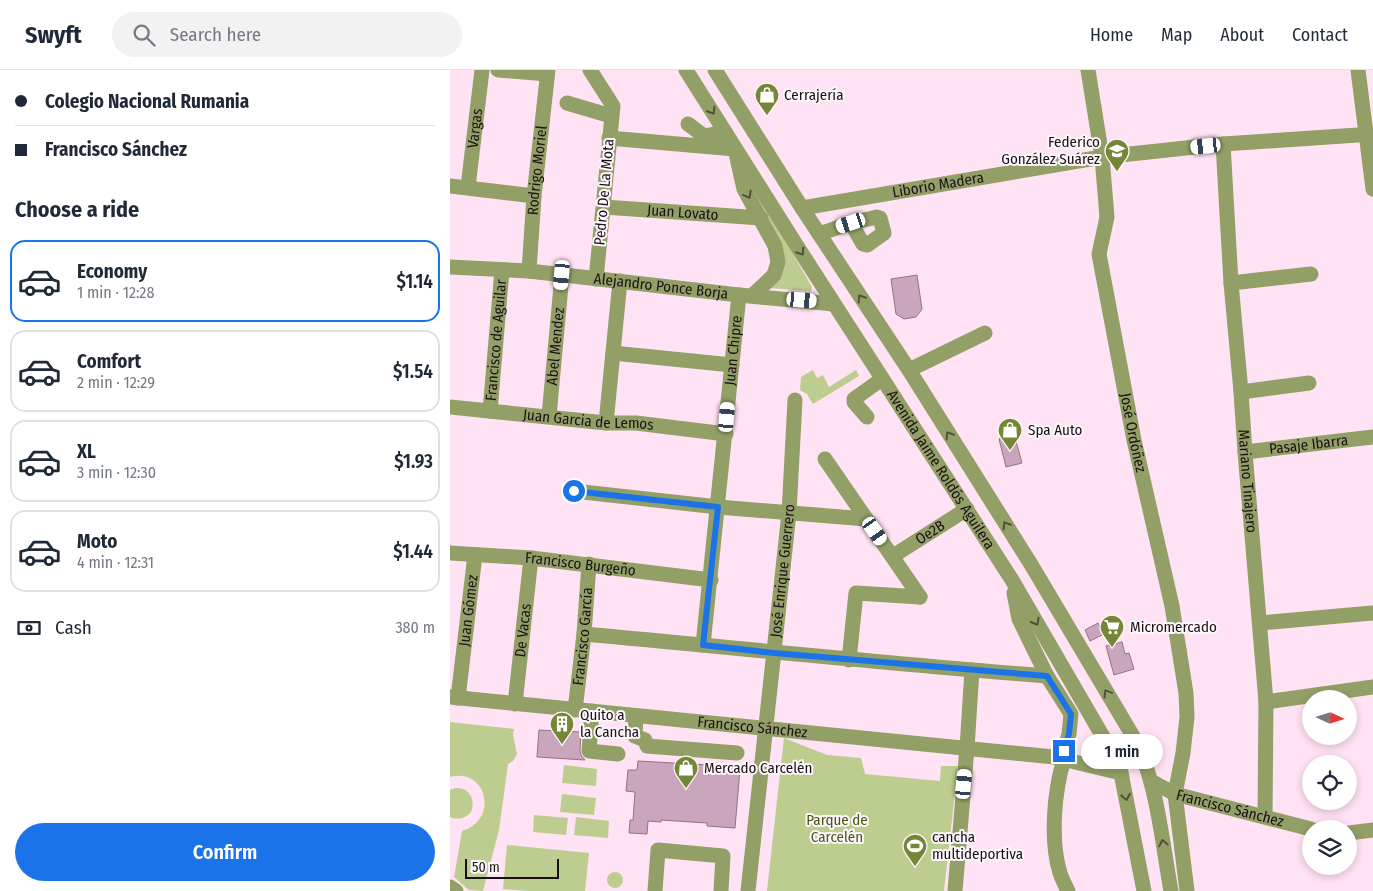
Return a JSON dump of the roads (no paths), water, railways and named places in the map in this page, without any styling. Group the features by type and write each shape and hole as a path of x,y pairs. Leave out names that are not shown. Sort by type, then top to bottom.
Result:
{"street":[{"name":"Vargas","path":"468,187 482,70"},
{"path":"498,70 547,72"},
{"path":"590,70 612,111"},
{"name":"Avenida Jaime Roldós Aguilera","path":"686,70 1012,580 1113,754 1121,773 1144,891"},
{"name":"José Ordóñez","path":"1088,70 1102,157 1107,217 1099,254 1134,440 1172,606 1186,693 1187,717 1183,753 1175,794 1187,891"},
{"path":"1358,70 1370,133 1373,189"},
{"name":"Avenida Jaime Roldós Aguilera","path":"720,71 802,208 908,370 1032,566 1136,743 1151,781 1171,891"},
{"name":"Rodrigo Moriel","path":"529,271 534,196 547,72"},
{"path":"567,103 612,111"},
{"name":"Pedro De La Mota","path":"596,278 612,111"},
{"path":"688,124 704,136 725,132"},
{"name":"Liborio Madera","path":"802,208 1102,157 1223,144 1370,133"},
{"path":"609,138 735,148 744,189 775,246 778,262 774,275 746,295"},
{"name":"Mariano Tinajero","path":"1223,144 1230,283 1241,392 1266,702 1265,817"},
{"path":"450,186 534,196"},
{"name":"Juan Lovato","path":"604,207 761,218"},
{"path":"819,234 851,223"},
{"name":"Alejandro Ponce Borja","path":"450,267 529,271 834,304"},
{"name":"Francisco de Aguilar","path":"490,411 502,270"},
{"path":"1230,283 1311,274"},
{"name":"Abel Mendez","path":"549,416 562,275"},
{"path":"606,423 620,282"},
{"name":"Juan Chipre","path":"703,645 732,365 746,295"},
{"path":"908,370 984,334"},
{"path":"613,354 732,365"},
{"path":"867,418 854,402 854,399 882,378"},
{"path":"1241,392 1309,383"},
{"name":"José Enrique Guerrero","path":"748,887 789,513 795,400"},
{"name":"Juan Garcia de Lemos","path":"450,407 606,423 636,423 726,434"},
{"name":"Pasaje Ibarra","path":"1245,452 1373,437"},
{"path":"824,459 920,597 856,592 849,660"},
{"path":"954,491 975,476"},
{"path":"574,491 718,507 866,519"},
{"name":"Oe2B","path":"893,556 967,510"},
{"name":"Francisco Burgeño","path":"450,552 589,564 711,580"},
{"name":"Juan Gómez","path":"454,698 475,555"},
{"name":"De Vacas","path":"515,704 531,558"},
{"name":"Francisco García","path":"575,710 584,634 589,564"},
{"path":"1032,566 1012,580 1019,618 1047,676 1071,714 1069,734 1064,751 1059,758 1055,813 1055,846 1060,872 1068,891"},
{"path":"1260,624 1372,612"},
{"path":"584,634 849,660 1047,676"},
{"path":"955,891 972,670"},
{"path":"1266,702 1373,688"},
{"name":"Francisco Sánchez","path":"454,698 1059,758 1121,773"},
{"path":"592,711 589,751 618,754"},
{"path":"636,716 635,736 645,740 647,746 737,754"},
{"name":"Francisco Sánchez","path":"1151,781 1175,794 1302,827"},
{"path":"1357,832 1373,830"},
{"path":"655,891 658,850 723,856 721,884 736,882 748,887"},
{"path":"450,887 456,891"}],"place":[{"name":"Cerrajería","path":"767,116"},
{"name":"Federico González Suárez","path":"1117,172"},
{"name":"Spa Auto","path":"1010,451"},
{"name":"Micromercado","path":"1112,648"},
{"name":"Quito a la Cancha","path":"562,745"},
{"name":"Mercado Carcelén","path":"686,789"},
{"name":"cancha multideportiva","path":"915,867"}],"park label":[{"name":"Parque de Carcelén","path":"837,828"}]}
